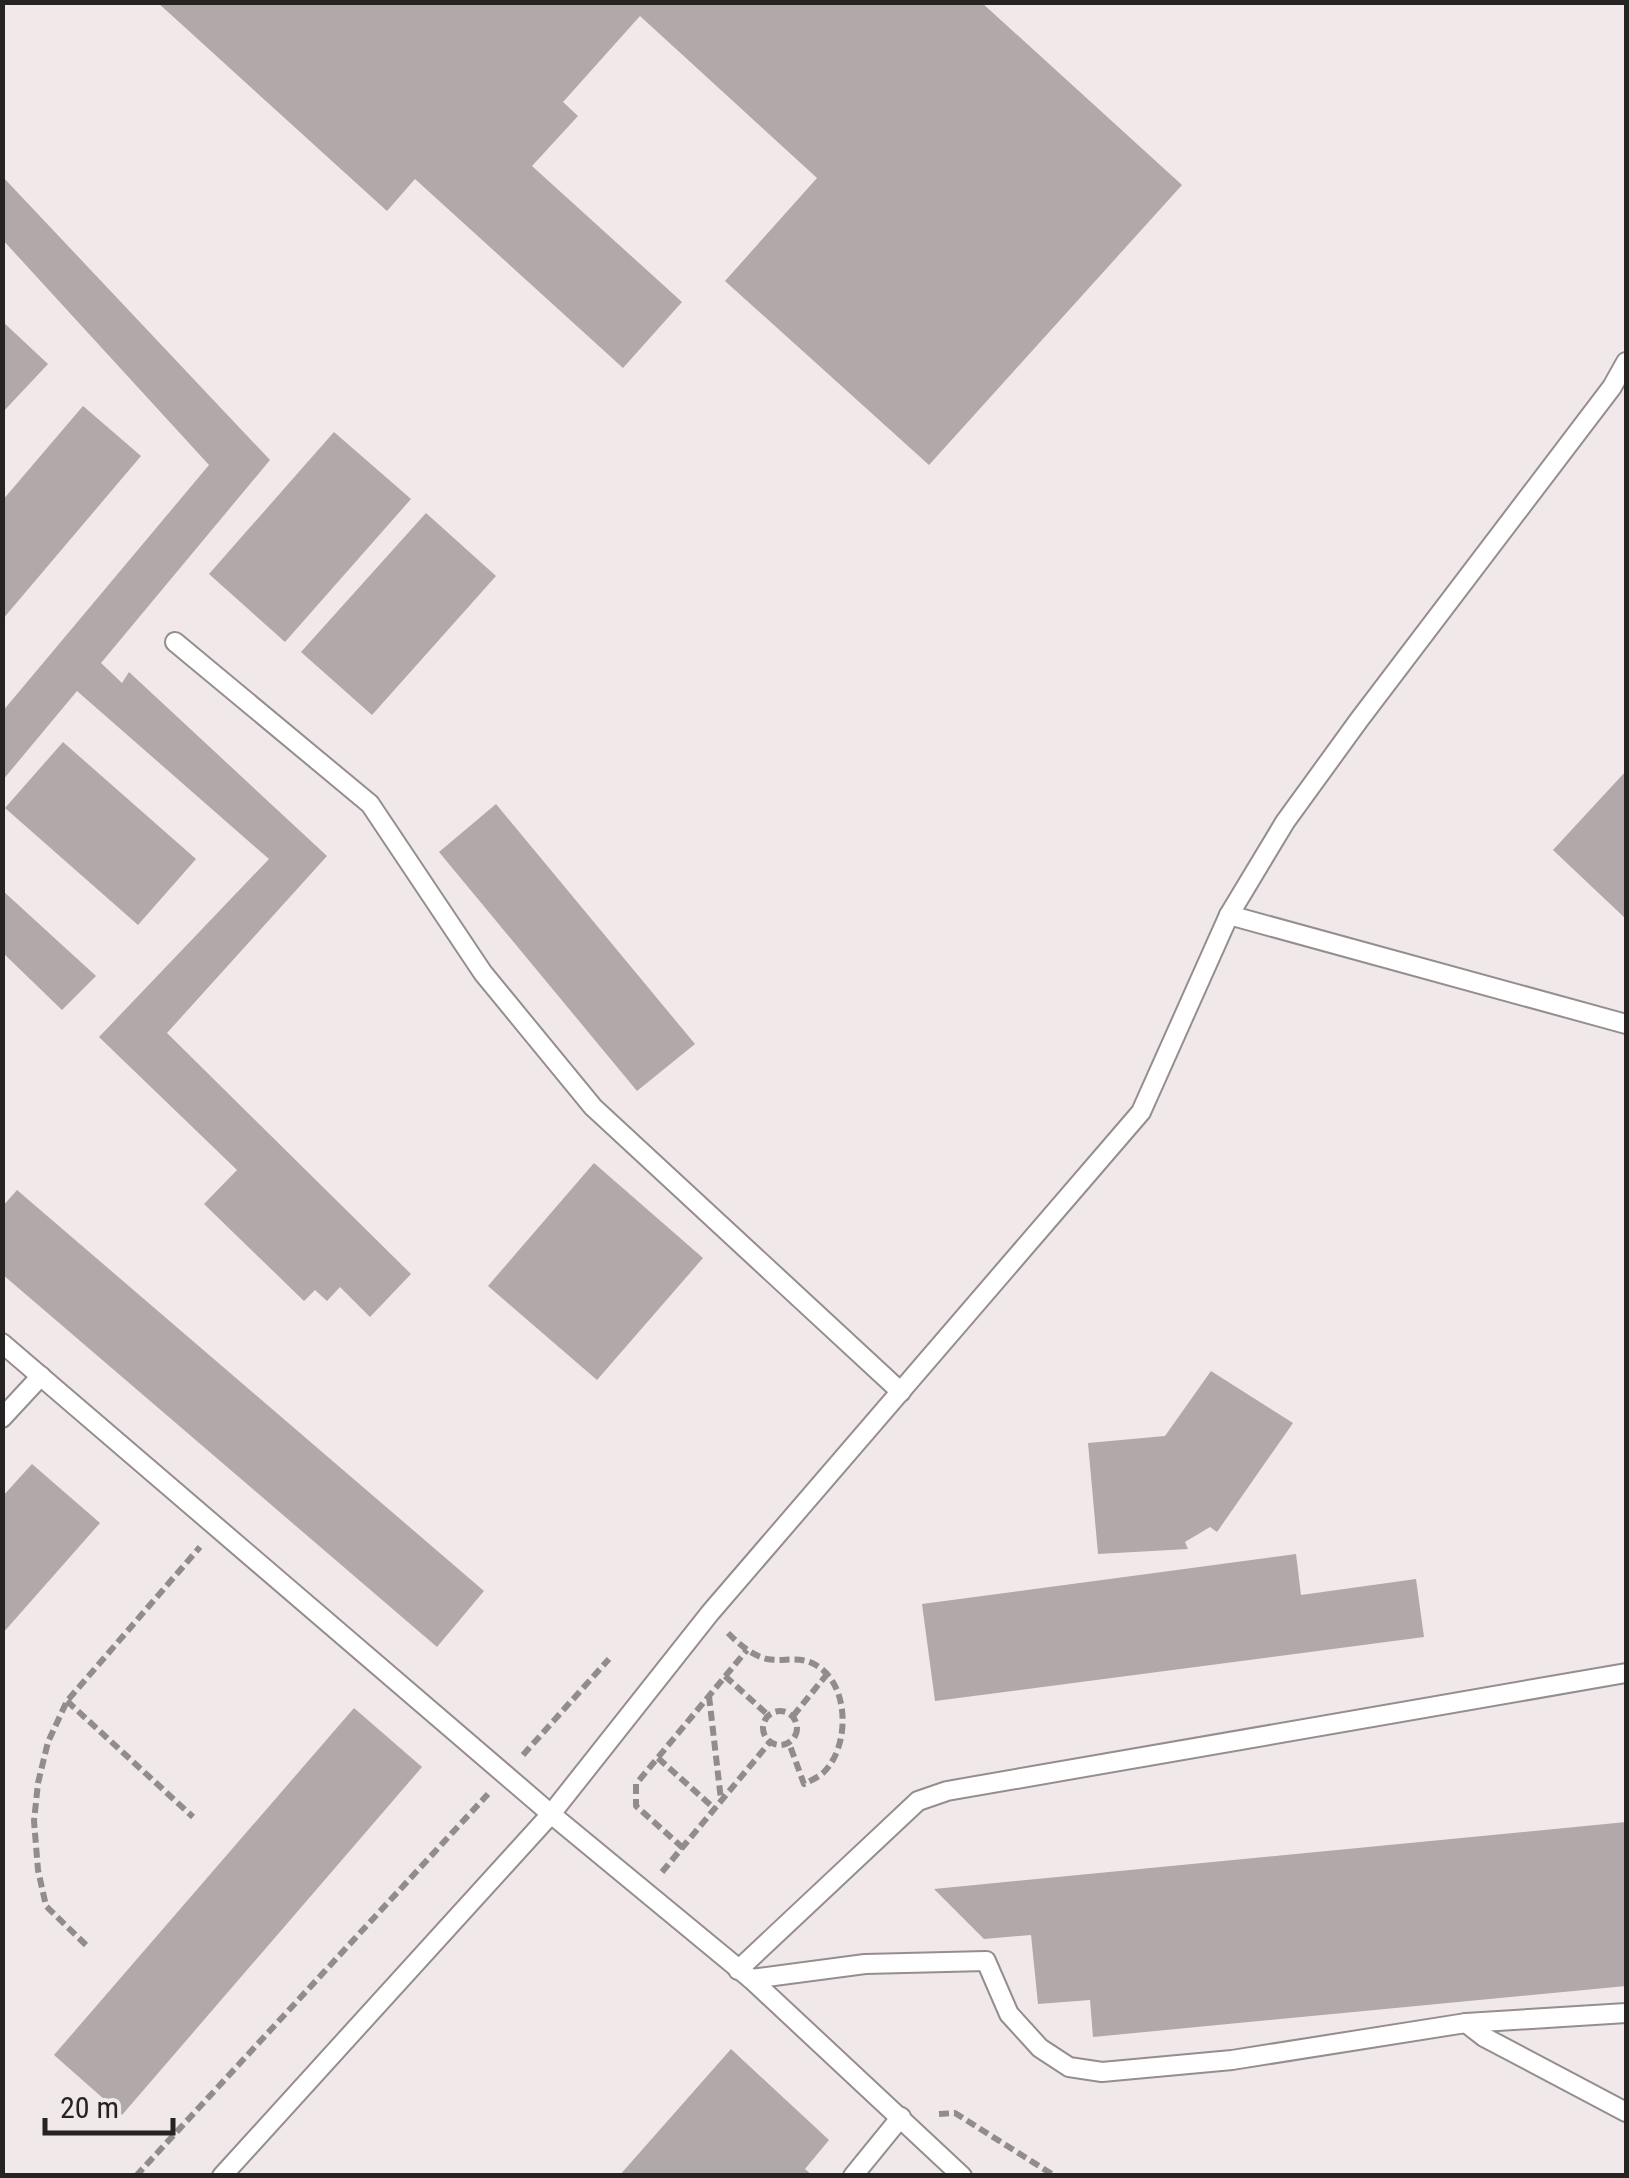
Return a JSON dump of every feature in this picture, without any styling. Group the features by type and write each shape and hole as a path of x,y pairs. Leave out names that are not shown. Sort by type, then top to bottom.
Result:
{"lane":[{"path":"222,2176 550,1814 708,1616 1141,1112 1229,915 1286,822 1612,388 1626,362"},
{"path":"175,642 370,804 482,973 593,1107 901,1392"},
{"path":"1229,915 1626,1024"},
{"path":"2,1343 550,1814 745,1974 962,2176"},
{"path":"2,1418 41,1376"},
{"path":"745,1974 918,1801 947,1791 1626,1672"},
{"path":"745,1974 864,1964 986,1961 1009,2014 1040,2048 1070,2067 1102,2072 1232,2060 1466,2023 1626,2014"},
{"path":"1466,2023 1484,2038 1626,2112"},
{"path":"852,2176 901,2117"}],"path":[{"path":"86,1945 46,1906 38,1870 34,1821 48,1742 67,1701 217,1528"},
{"path":"708,1616 747,1650 770,1660 811,1662 828,1673 842,1712 842,1734 836,1753 824,1772 804,1784 789,1744"},
{"path":"683,1848 636,1806 636,1784 747,1650"},
{"path":"136,2176 609,1659"},
{"path":"793,1716 828,1673"},
{"path":"725,1676 768,1715"},
{"path":"709,1696 721,1802"},
{"path":"67,1701 193,1817"},
{"path":"768,1715 782,1711 793,1716 798,1729 789,1744"},
{"path":"768,1715 763,1730 770,1742 789,1744"},
{"path":"645,1893 770,1742"},
{"path":"658,1758 715,1809"},
{"path":"901,2117 955,2113 1055,2176"}],"building":[{"path":"157,2 981,2 1182,185 929,465 725,281 817,178 640,16 563,102 578,116 532,166 682,302 623,368 415,179 387,211"},
{"path":"2,176 270,460 101,663 122,683 129,672 327,856 167,1033 411,1274 370,1317 340,1287 327,1301 315,1290 304,1301 204,1204 237,1170 99,1037 269,859 77,691 2,781 2,712 209,465 2,239"},
{"path":"2,321 48,364 2,413"},
{"path":"83,406 141,456 2,620 2,501"},
{"path":"334,432 411,499 285,642 209,574"},
{"path":"426,513 496,576 372,715 301,652"},
{"path":"63,742 196,859 138,925 5,808"},
{"path":"1626,771 1626,919 1553,850"},
{"path":"496,804 695,1044 637,1091 439,852"},
{"path":"2,890 96,976 62,1010 2,952"},
{"path":"594,1163 703,1258 597,1380 488,1286"},
{"path":"17,1190 484,1591 437,1647 2,1274 2,1207"},
{"path":"1211,1371 1293,1423 1217,1532 1210,1527 1185,1542 1188,1549 1098,1554 1088,1443 1165,1436"},
{"path":"32,1464 100,1523 2,1634 2,1497"},
{"path":"1296,1554 1301,1595 1416,1579 1424,1637 935,1701 922,1604"},
{"path":"354,1708 422,1767 122,2115 54,2055"},
{"path":"1626,1822 1626,1986 1093,2037 1090,2000 1038,2004 1031,1935 984,1939 934,1889"},
{"path":"731,2049 829,2140 805,2169 813,2176 619,2176"}]}
